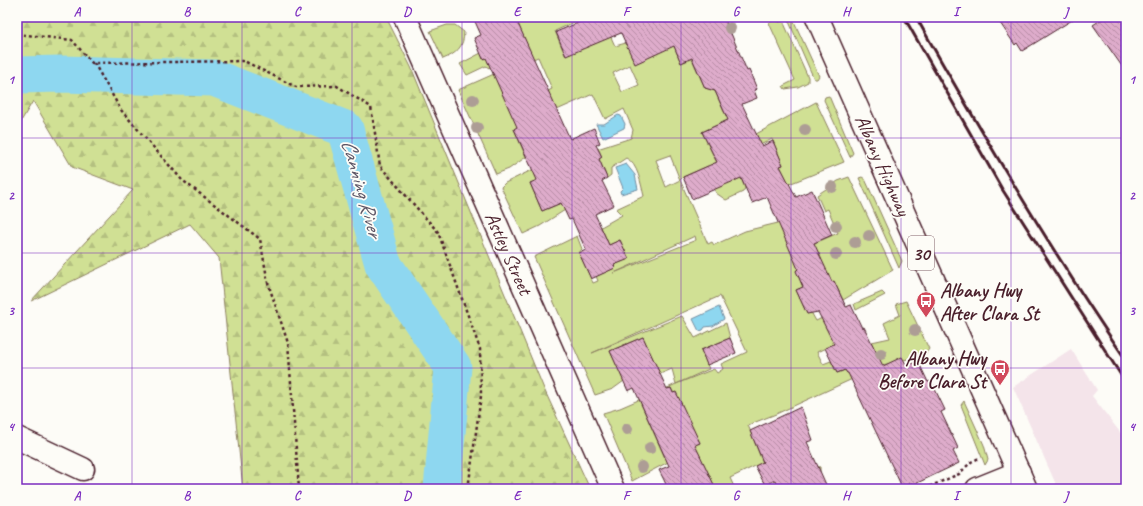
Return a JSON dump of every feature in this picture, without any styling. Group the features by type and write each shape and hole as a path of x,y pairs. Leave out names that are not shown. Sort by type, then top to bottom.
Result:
{"main road":[{"name":"Astley Street","path":"405,17 613,489"},
{"name":"Albany Highway","path":"817,17 1022,480"},
{"path":"17,438 83,469"},
{"path":"977,489 1022,480"}],"path":[{"path":"17,34 72,40 94,64 121,110 182,180 260,239 268,283 288,344 299,489"},
{"path":"94,64 244,61 296,87 337,86 371,106 380,166 438,232 480,349 480,396 468,489"},
{"path":"924,489 959,474 970,462 979,458"}],"shaded area":[{"path":"1071,349 1097,390 1092,396 1126,440 1126,489 1058,489 1013,387"}],"green space":[{"path":"17,17 386,17 411,67 544,389 590,489 243,489 219,258 190,224 31,301 133,190 72,167 33,101 17,128"},
{"path":"515,17 585,17 602,17 615,46 626,43 674,46 681,63 692,59 705,88 715,91 724,112 734,108 738,115 702,132 716,161 752,144 756,134 816,102 844,162 789,184 780,166 783,165 772,139 733,159 745,188 743,192 726,200 716,193 714,189 718,187 708,166 683,177 680,180 708,244 712,242 714,245 745,231 778,223 801,249 838,233 828,209 824,211 817,195 838,181 849,177 893,270 843,300 834,281 832,282 827,270 823,271 818,261 796,270 803,287 796,290 807,314 811,312 816,321 822,318 834,344 817,352 823,364 831,361 837,373 845,370 847,373 875,360 867,343 890,338 884,323 900,315 896,304 906,301 929,349 926,353 920,356 883,365 776,414 748,425 762,461 774,456 820,467 820,472 770,459 730,478 735,489 716,489 698,452 672,460 632,481 603,413 620,408 643,398 641,404 665,458 700,443 671,388 663,391 676,384 672,369 660,374 643,337 610,351 624,381 613,389 595,395 534,257 577,236 582,249 579,253 593,283 598,281 596,276 615,268 614,265 628,259 620,240 609,245 601,227 622,215 616,209 644,196 636,169 633,164 626,158 611,168 611,175 607,178 599,159 602,157 599,150 567,163 585,153 631,138 633,130 624,109 605,119 593,94 514,129 526,157 509,169 496,174 458,90 494,74 546,92 552,89 538,57 528,61 495,61 489,68 486,66 467,75 460,64 481,53 484,59 525,40","holes":["585,17 596,43 565,55 555,31","630,65 639,85 622,92 613,73","670,155 680,180 666,187 656,160","695,236 696,240 614,273","720,296 747,352 721,364 723,369 717,373 714,369 676,384 709,369 701,350 730,338 726,323 695,338 682,316 592,353"]},
{"path":"787,17 792,17 819,76 817,79 814,79"},
{"path":"775,18 779,22 783,21 808,77 808,82 798,87 785,89 783,86 795,80 769,23"},
{"path":"447,25 455,25 464,32 464,37 461,46 452,55 443,59 430,31"},
{"path":"829,96 853,153 850,157 824,100 825,97"},
{"path":"536,168 541,179 530,183 542,211 561,203 565,210 540,226 523,234 501,187 505,183"},
{"path":"862,177 865,179 902,261 899,268 859,178"},
{"path":"882,292 885,295 856,310 854,304"},
{"path":"964,401 984,445 988,460 985,465 961,405"}],"water":[{"path":"618,115 621,116 625,124 624,128 603,138 596,124 604,124"},
{"path":"626,164 635,175 638,189 621,194 620,191 623,188 615,168"},
{"path":"719,307 724,319 713,326 705,327 703,330 699,331 693,319"}],"building":[{"path":"473,17 515,17 570,139 594,128 600,143 596,145 602,157 599,159 607,178 602,181 614,205 595,214 609,245 620,240 629,259 614,265 615,268 591,279 579,253 586,250 572,219 569,220 561,203 542,211 530,183 537,180 514,129 517,127 486,58 483,59 474,38 481,35"},
{"path":"592,17 724,17 747,71 749,70 757,89 754,90 757,98 742,104 762,146 773,141 783,165 780,166 796,197 812,190 832,235 814,243 832,282 834,281 846,307 851,305 862,328 864,327 883,366 902,357 907,366 918,361 928,382 931,381 945,410 941,412 958,448 953,451 959,463 913,485 912,483 902,487 848,373 845,370 837,373 825,348 834,344 818,312 807,314 796,290 803,287 796,271 798,269 767,197 752,203 741,178 692,199 683,177 717,162 702,132 728,120 715,91 705,88 692,58 681,63 674,46 635,64 621,33 566,56 556,32"},
{"path":"996,17 1077,17 1022,51 1017,43 1015,45"},
{"path":"1105,17 1126,17 1126,72 1093,25"},
{"path":"643,337 667,389 671,388 673,393 676,392 700,443 695,445 716,489 668,489 659,470 669,466 634,388 628,391 610,351"},
{"path":"730,338 736,353 707,365 701,350"},
{"path":"801,407 813,440 807,442 828,489 779,489 775,480 765,485 755,466 763,462 750,431"}],"waterway":[{"name":"Canning River","path":"17,75 61,74 214,78 345,129 383,264 453,367 442,489"}],"railway":[{"path":"904,17 1002,189 1126,383"},
{"path":"916,17 1017,191 1070,276 1126,360"}],"place":[{"name":"Albany Hwy After Clara St","path":"926,318"},
{"name":"Albany Hwy Before Clara St","path":"1000,386"}]}
